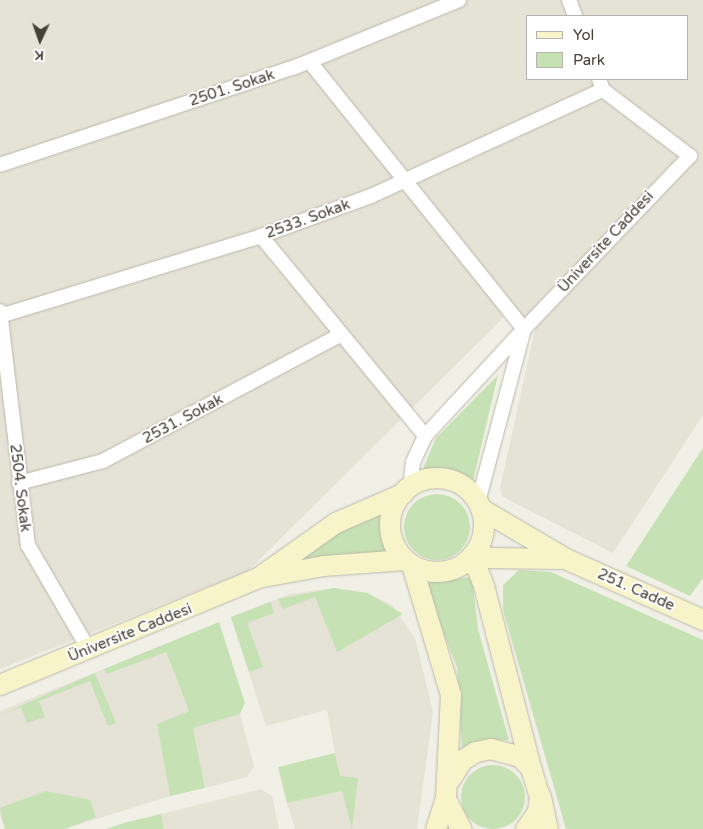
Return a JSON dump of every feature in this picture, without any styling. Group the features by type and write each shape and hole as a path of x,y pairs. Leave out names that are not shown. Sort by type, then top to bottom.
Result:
{"main road":[{"path":"409,562 441,572 473,554 484,529 479,505 469,491 445,479 430,479 406,491 390,526 392,538 409,562 451,695 447,792 461,829"},
{"name":"Üniversite Caddesi","path":"0,686 258,578 336,523 406,491"},
{"name":"251. Cadde","path":"479,505 568,560 703,620"},
{"path":"473,554 484,586 548,829"},
{"name":"251. Cadde","path":"473,554 490,558 568,560"},
{"name":"Üniversite Caddesi","path":"258,578 324,566 409,562"},
{"path":"436,829 447,792 463,760 491,749 520,757 531,768"},
{"path":"526,829 538,812 540,797"}],"street":[{"name":"2501. Sokak","path":"0,165 310,62 459,0"},
{"path":"569,0 575,15"},
{"path":"310,62 403,182 524,329"},
{"name":"2533. Sokak","path":"0,316 260,236 403,182 601,84"},
{"name":"Üniversite Caddesi","path":"406,491 413,462 425,436 524,329 690,156 601,84"},
{"path":"260,236 425,436"},
{"name":"2504. Sokak","path":"0,311 19,483 32,556 89,650"},
{"name":"Üniversite Caddesi","path":"479,505 524,329"},
{"name":"2531. Sokak","path":"19,483 103,461 340,335"}],"shaded area":[{"path":"0,0 703,0 703,415 613,553 503,497 500,488 535,329 512,309 248,571 0,669"},
{"path":"334,588 367,593 392,605 415,638 433,712 417,829 295,829 287,803 342,791 327,710 266,726 231,617 290,594"},
{"path":"163,645 189,711 157,724 170,796 65,829 5,829 0,816 0,711"},
{"path":"240,714 254,766 247,777 205,788 193,728"},
{"path":"261,789 272,796 279,829 164,829 161,814"}],"green space":[{"path":"498,375 473,481 446,473 421,473 436,438"},
{"path":"703,448 703,578 690,596 626,566"},
{"path":"430,494 444,494 456,499 465,508 470,520 468,540 461,551 444,560 430,560 418,555 409,546 404,534 404,520 409,508 418,499"},
{"path":"385,509 381,527 386,554 281,563"},
{"path":"519,570 551,572 703,640 703,829 566,829 503,610 503,585"},
{"path":"472,577 478,629 509,740 485,741 462,750 457,667 423,582"},
{"path":"334,588 367,593 403,614 337,652 315,597 283,609 278,599"},
{"path":"270,602 274,613 247,623 263,667 249,672 231,617"},
{"path":"219,622 245,703 240,714 193,728 205,788 170,796 157,724 189,711 166,652 107,674 104,669"},
{"path":"95,673 116,723 108,726 90,681 39,701 45,717 27,723 21,707 0,715"},
{"path":"335,753 340,776 358,778 352,829 342,791 287,803 278,767"},
{"path":"493,765 511,771 519,779 525,797 519,815 511,823 493,829 475,823 467,815 461,797 467,779 475,771"},
{"path":"46,791 90,800 96,817 65,829 5,829 0,808"},
{"path":"161,814 164,829 106,829 124,823"}]}
